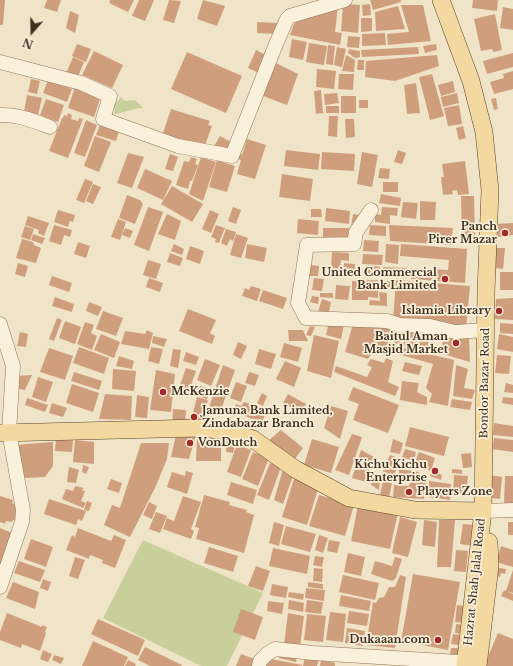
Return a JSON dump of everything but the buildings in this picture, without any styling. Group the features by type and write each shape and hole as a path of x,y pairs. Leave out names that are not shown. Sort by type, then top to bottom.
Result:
{"main road":[{"name":"Bondor Bazar Road","path":"441,0 472,81 484,132 490,190 483,510"},
{"path":"4,433 199,428 228,430 253,439 295,469 349,498 415,510 483,510"},
{"name":"Hazrat Shah Jalal Road","path":"472,664 483,510"}],"street":[{"path":"0,62 81,83 110,96 103,119 178,146 232,156 287,19 290,16 345,0"},
{"path":"0,115 9,115 28,119 50,127"},
{"path":"371,210 356,232 354,244 307,245 298,303 306,318 387,321 400,325 430,326 455,332 486,330"},
{"path":"0,324 13,366 4,433 23,510 22,522 0,586"},
{"path":"483,510 513,510"},
{"path":"259,666 260,661 275,649 472,664"}],"green space":[{"path":"121,97 125,101 135,100 143,108 114,114 115,104"},
{"path":"143,540 263,593 227,666 201,666 103,618"}],"place":[{"name":"Panch Pirer Mazar","path":"505,233"},
{"name":"United Commercial Bank Limited","path":"445,279"},
{"name":"Islamia Library","path":"499,311"},
{"name":"Baitul Aman Masjid Market","path":"456,343"},
{"name":"McKenzie","path":"163,392"},
{"name":"Jamuna Bank Limited, Zindabazar Branch","path":"194,417"},
{"name":"VonDutch","path":"190,443"},
{"name":"Kichu Kichu Enterprise","path":"435,471"},
{"name":"Players Zone","path":"409,492"},
{"name":"Dukaaan.com","path":"438,640"}]}
